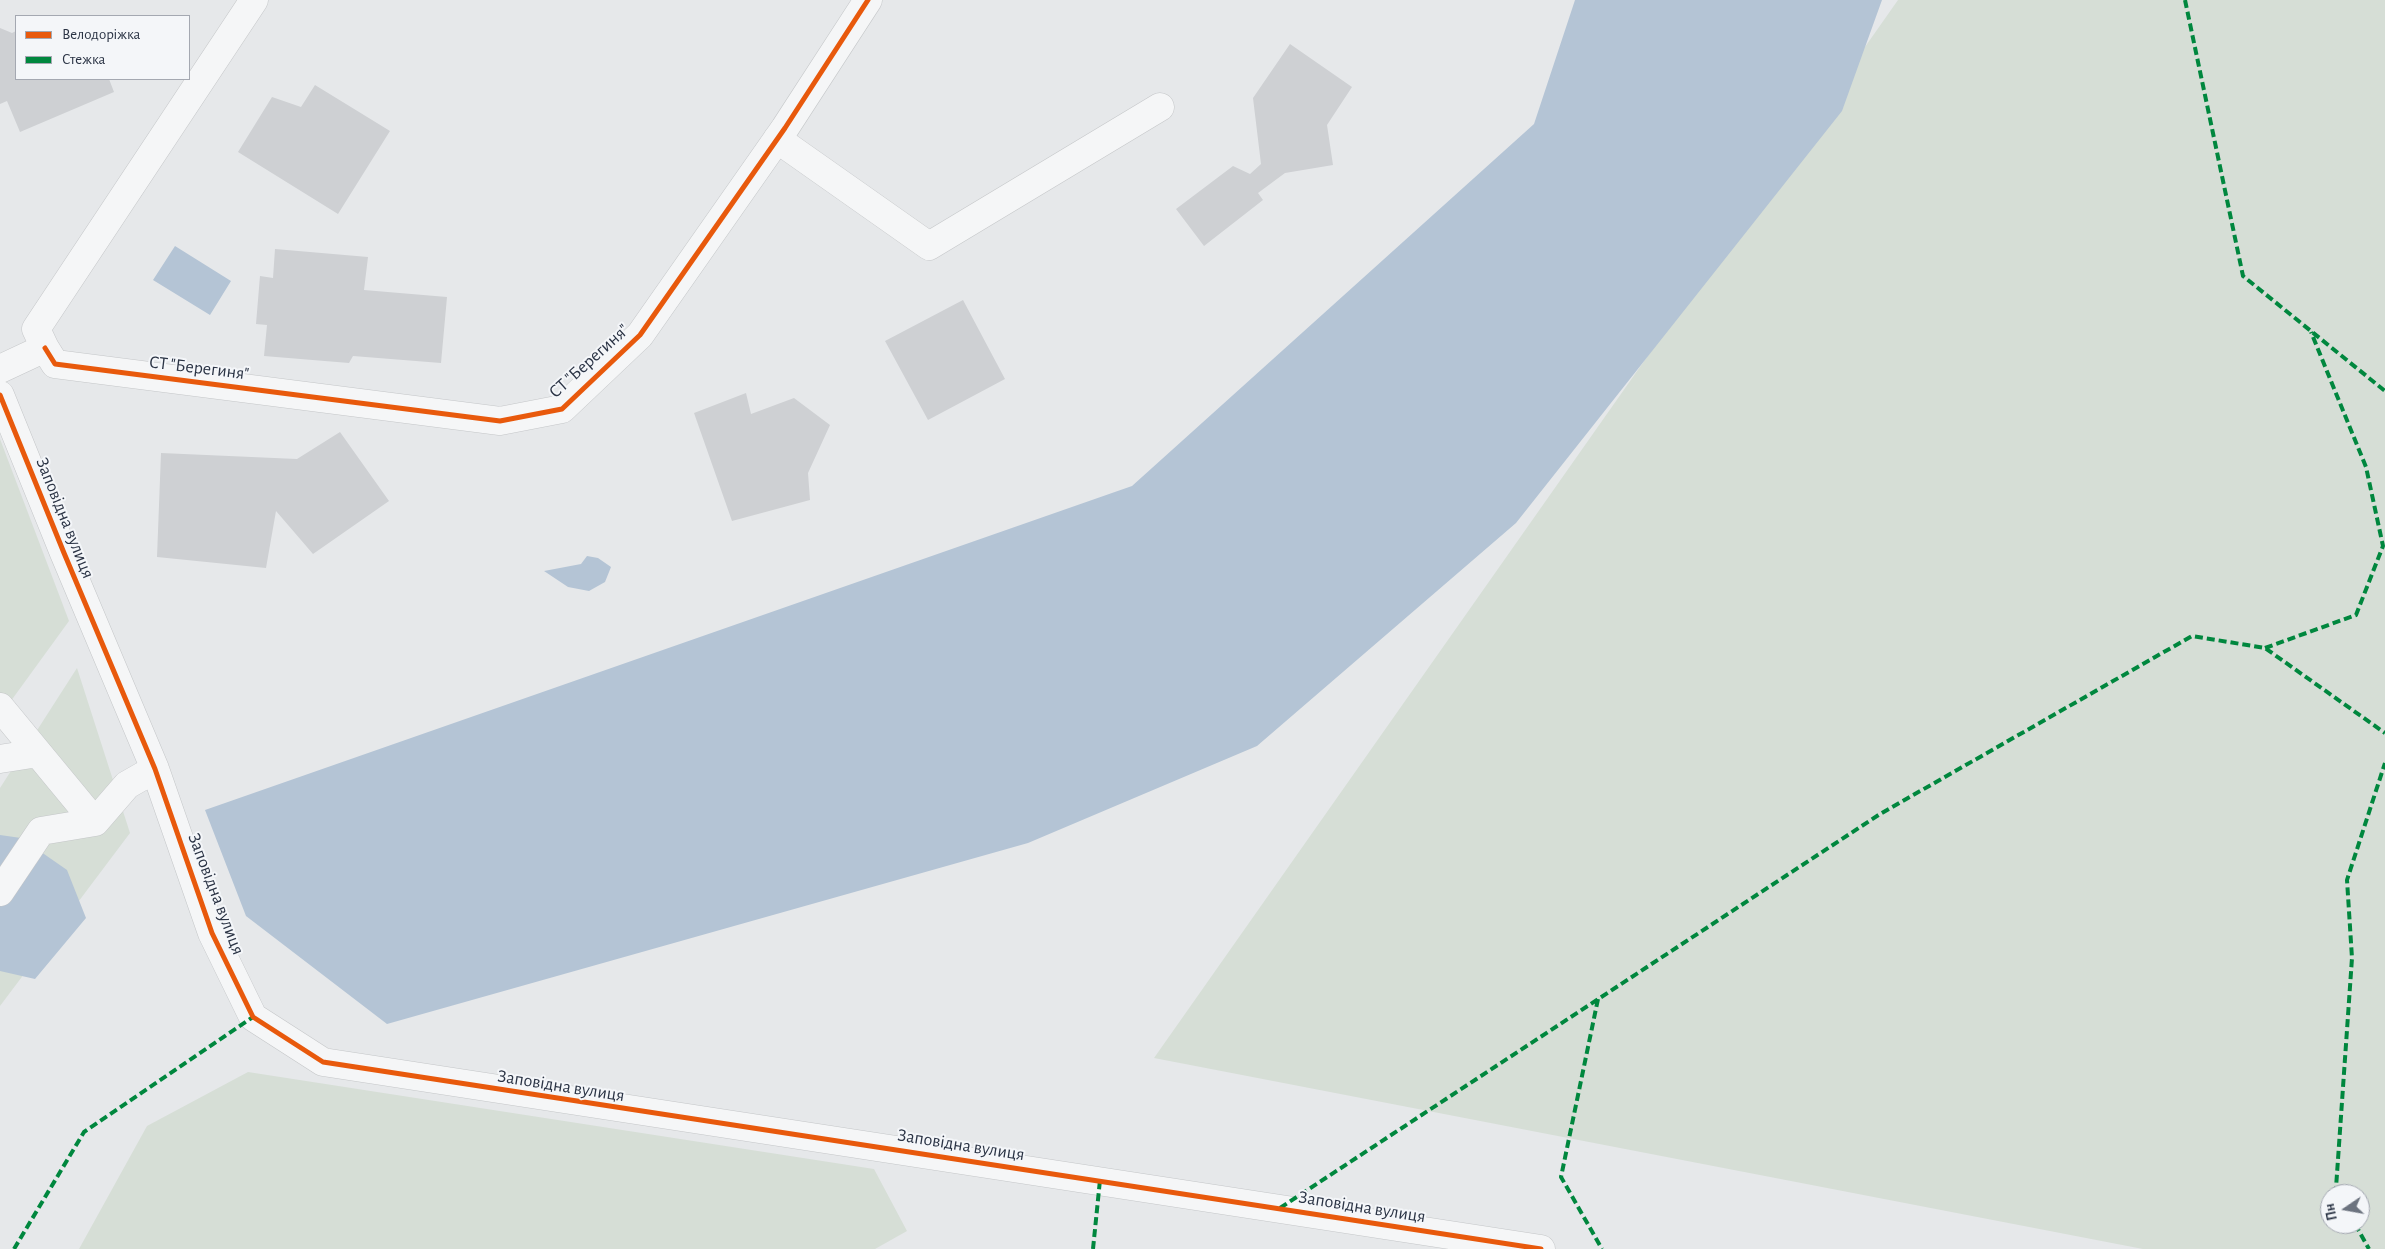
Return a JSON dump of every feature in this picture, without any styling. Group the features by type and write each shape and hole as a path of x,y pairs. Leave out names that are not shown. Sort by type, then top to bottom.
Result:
{"street":[{"path":"0,369 45,348 36,329 254,0"},
{"name":"СТ \"Берегиня\"","path":"45,348 55,364 500,420 562,409 640,334 777,139 868,0"},
{"path":"777,139 930,246 1160,107"},
{"name":"Заповідна вулиця","path":"0,395 155,769 212,933 254,1017 323,1062 1541,1249"},
{"path":"0,706 95,822"},
{"path":"0,759 38,753"},
{"path":"0,892 41,831 95,822 127,785 155,769"}],"shaded area":[{"path":"1898,0 2385,0 2385,1249 2143,1249 1154,1058"},
{"path":"0,439 69,621 0,716"},
{"path":"77,668 130,833 0,1006 0,788"},
{"path":"248,1072 874,1169 907,1231 875,1249 79,1249 147,1126"}],"water":[{"path":"1575,0 1882,0 1842,111 1516,523 1257,746 1028,843 387,1024 246,916 205,810 1132,486 1534,124"},
{"path":"175,246 231,281 210,315 153,280"},
{"path":"587,556 598,558 611,567 605,582 589,591 568,587 544,571 581,564"},
{"path":"0,835 21,838 67,870 86,918 35,979 0,971"}],"building":[{"path":"0,28 12,33 15,32 15,80 109,80 114,92 20,132 7,101 0,104"},
{"path":"1290,44 1352,87 1327,125 1333,165 1285,173 1258,193 1263,200 1204,246 1176,209 1233,166 1250,174 1261,164 1253,98"},
{"path":"315,85 390,131 338,214 238,152 272,97 301,107"},
{"path":"275,249 368,257 364,290 447,297 441,363 353,356 349,363 264,356 267,325 256,324 260,276 273,278"},
{"path":"963,300 1005,379 928,420 885,341"},
{"path":"746,393 751,414 794,398 830,425 808,473 810,500 732,521 694,413"},
{"path":"340,432 389,501 313,554 276,511 266,568 157,557 161,453 297,459"}],"marked path":[{"path":"2185,0 2243,276 2385,391"},
{"path":"2265,648 2356,615 2383,546 2366,467 2311,332"},
{"path":"1280,1208 1880,814 2192,636 2265,648 2385,733"},
{"path":"2336,1184 2352,958 2347,880 2385,763"},
{"path":"1598,999 1561,1177 1602,1249"},
{"path":"14,1249 84,1132 253,1017"},
{"path":"1093,1249 1100,1180"},
{"path":"2361,1234 2369,1249"}],"cycle path":[{"path":"45,348 55,364 500,421 562,409 640,335 785,128 868,0"},
{"path":"0,395 155,769 212,933 253,1017 323,1062 1541,1249"}]}
